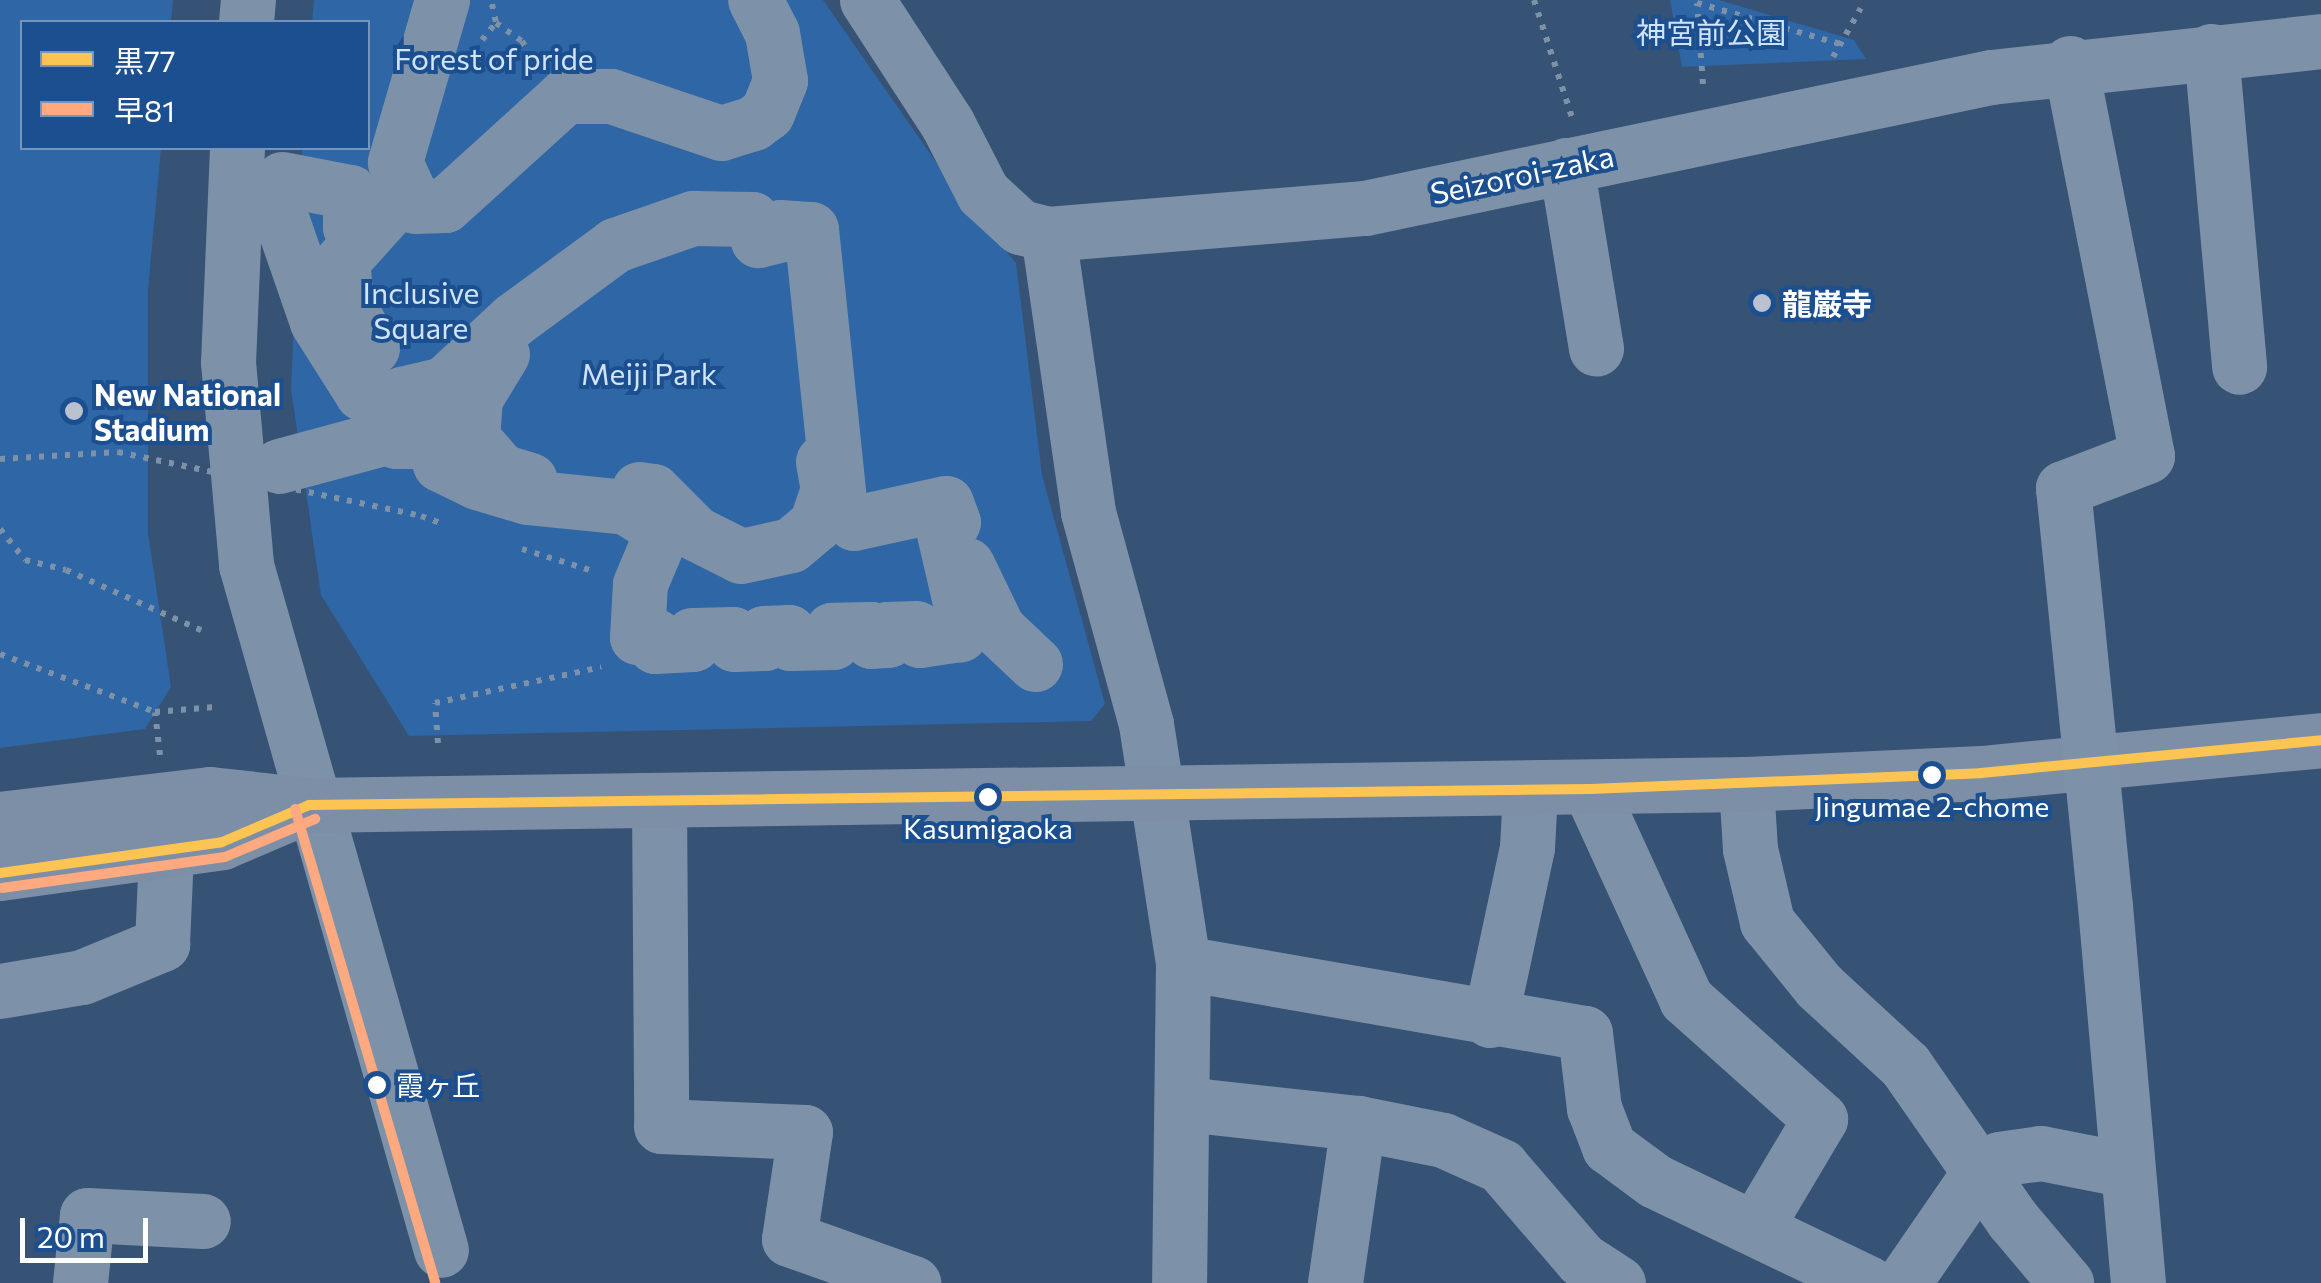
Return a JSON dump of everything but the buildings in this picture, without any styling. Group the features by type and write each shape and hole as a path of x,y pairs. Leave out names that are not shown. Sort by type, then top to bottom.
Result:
{"main road":[{"path":"0,819 210,794 309,805 1746,784 1981,772 2321,740"},
{"path":"0,873 222,842 309,805"}],"street":[{"path":"398,218 395,162 442,0"},
{"path":"474,417 396,417 362,393 317,322 281,197 350,192 350,227 445,205 497,164 539,114 565,96 611,96 722,134 753,123 767,114 780,80 772,33 755,0"},
{"path":"867,0 948,123 984,194 1020,227 1048,234 1088,512 1146,724 1152,792 1183,962 1186,1104 1179,1283"},
{"name":"Seizoroi-zaka","path":"1048,234 1365,208 2070,63 2321,41"},
{"path":"2211,50 2239,367"},
{"path":"2070,63 2147,456 2063,488 2138,1283"},
{"path":"238,150 229,289 232,442 246,566 309,805 442,1250"},
{"path":"1576,163 1596,349"},
{"path":"398,218 342,261 346,301 378,360 430,365 478,350 560,294 653,246 722,244 769,259 792,314 818,424 828,490 816,524 791,545 741,556 694,532 653,491 559,489 502,471 472,438 478,350"},
{"path":"278,466 396,417 412,403 472,379 478,350 615,244 694,218 752,219 758,240 782,234 780,227 812,228 840,510 854,523 946,503 954,522 942,529 964,620 951,639 919,640 916,628 888,629 888,640 870,641 870,630 832,630 832,642 790,643 789,632 764,633 765,643 734,644 733,634 720,634 692,635 693,644 655,646 655,636 637,636 640,584 658,541 653,524 626,507 527,497 470,480 440,464 432,440 396,441 396,417"},
{"path":"816,524 833,534 941,514 998,629 1034,664"},
{"path":"647,584 694,532"},
{"path":"1746,784 1750,849 1767,922 1819,986 1904,1066 1979,1172 2066,1283"},
{"path":"1590,789 1686,1000 1820,1119 1758,1225"},
{"path":"1490,1020 1527,848 1530,790"},
{"path":"659,800 661,1126 805,1132 789,1239 913,1283"},
{"path":"0,991 82,977 162,944 166,851"},
{"path":"1183,962 1490,1020 1585,1033 1594,1108 1609,1147 1655,1181 1758,1225 1868,1283"},
{"path":"1186,1104 1358,1123 1443,1140 1501,1166 1580,1259 1618,1283"},
{"path":"1334,1283 1358,1123"},
{"path":"1904,1283 1979,1172 2020,1152 2127,1170"},
{"path":"80,1283 87,1215 203,1221"}],"path":[{"path":"491,0 496,23 522,41 538,67 578,69 582,96"},
{"path":"1534,0 1576,163"},
{"path":"1716,81 1699,85 1697,3 1843,44"},
{"path":"1820,60 1838,56 1861,8"},
{"path":"0,459 118,452 420,516"},
{"path":"0,529 25,560 66,570 201,630"},
{"path":"438,743 435,703 601,667 608,651"},
{"path":"0,654 155,712 215,707"},
{"path":"155,712 161,762"}],"green space":[{"name":"New National Stadium","path":"0,0 173,0 171,20 20,20 20,150 161,150 148,290 148,533 171,687 145,729 0,748"},
{"name":"Meiji Park","path":"314,0 823,0 961,198 1016,263 1042,475 1105,704 1091,721 409,736 321,595 291,389 302,150 370,150 370,20 312,20"},
{"name":"神宮前公園","path":"1670,0 1719,0 1854,40 1866,59 1682,67"}],"transit line":[{"name":"黒77","path":"0,873 222,842 309,805 1590,789 1981,773 2321,740"},
{"name":"早81","path":"295,809 435,1283"},
{"name":"早81","path":"2,888 225,857 315,819"}],"place":[{"name":"龍巌寺","path":"1762,303"},
{"name":"New National Stadium","path":"74,411"},
{"name":"Jingumae 2-chome","path":"1932,775"},
{"name":"Kasumigaoka","path":"988,797"},
{"name":"霞ヶ丘","path":"377,1085"}],"park label":[{"name":"Forest of pride","path":"494,58"},
{"name":"Inclusive Square","path":"421,309"}]}
